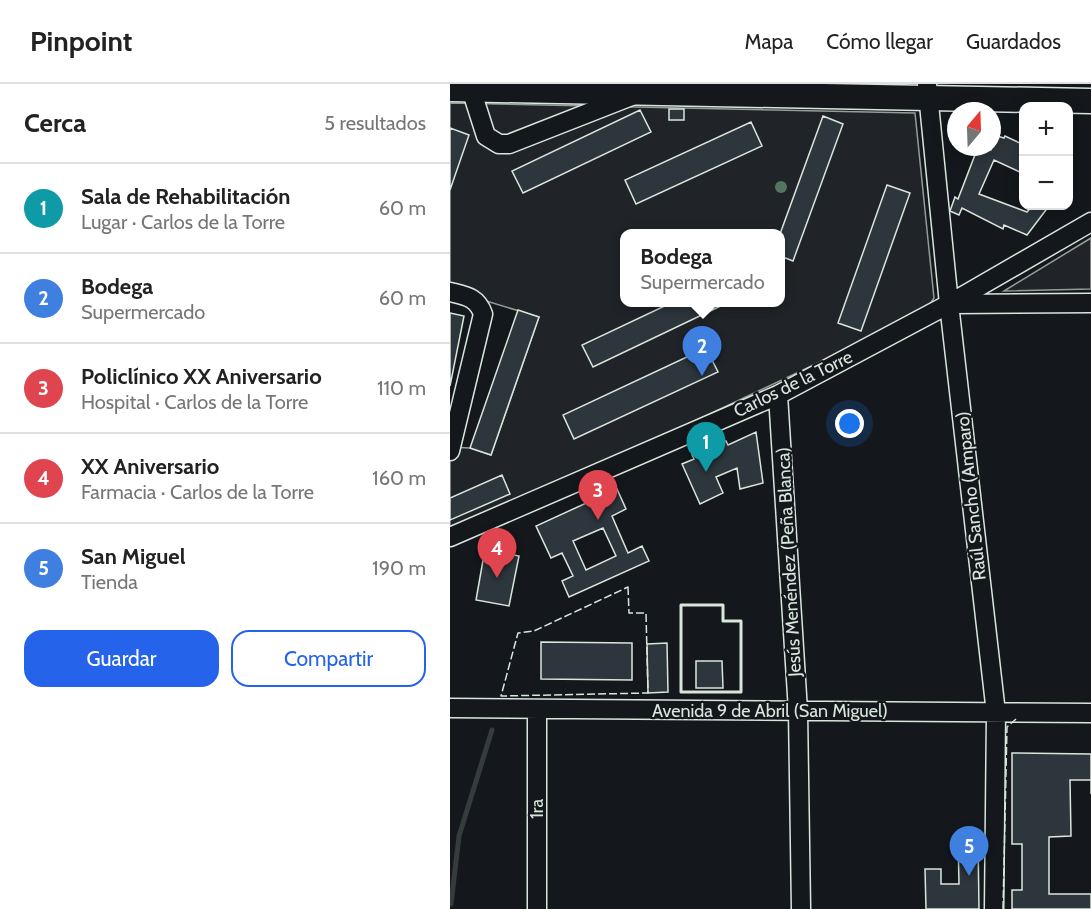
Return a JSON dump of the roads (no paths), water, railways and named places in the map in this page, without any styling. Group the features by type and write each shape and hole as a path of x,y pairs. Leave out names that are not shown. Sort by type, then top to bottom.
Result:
{"main road":[{"path":"460,89 569,88 640,93 928,91 1091,101"}],"street":[{"path":"460,89 486,136 499,144 509,144 640,93"},
{"name":"Raúl Sancho (Amparo)","path":"928,91 949,304 996,713 994,909"},
{"name":"Carlos de la Torre","path":"450,537 778,395 949,304 1091,222"},
{"path":"450,292 473,298 480,305 483,314 450,451"},
{"path":"949,304 1091,303"},
{"name":"Jesús Menéndez (Peña Blanca)","path":"778,395 798,711 801,909"},
{"name":"Avenida 9 de Abril (San Miguel)","path":"450,708 1091,713"},
{"name":"1ra","path":"537,709 537,909"}],"waterway":[{"path":"451,904 459,836 492,730"}],"place":[{"name":"Bodega","path":"702,376"},
{"name":"Sala de Rehabilitación","path":"706,472"},
{"name":"Policlínico XX Aniversario","path":"598,520"},
{"name":"XX Aniversario","path":"497,578"},
{"name":"San Miguel","path":"969,876"}]}
